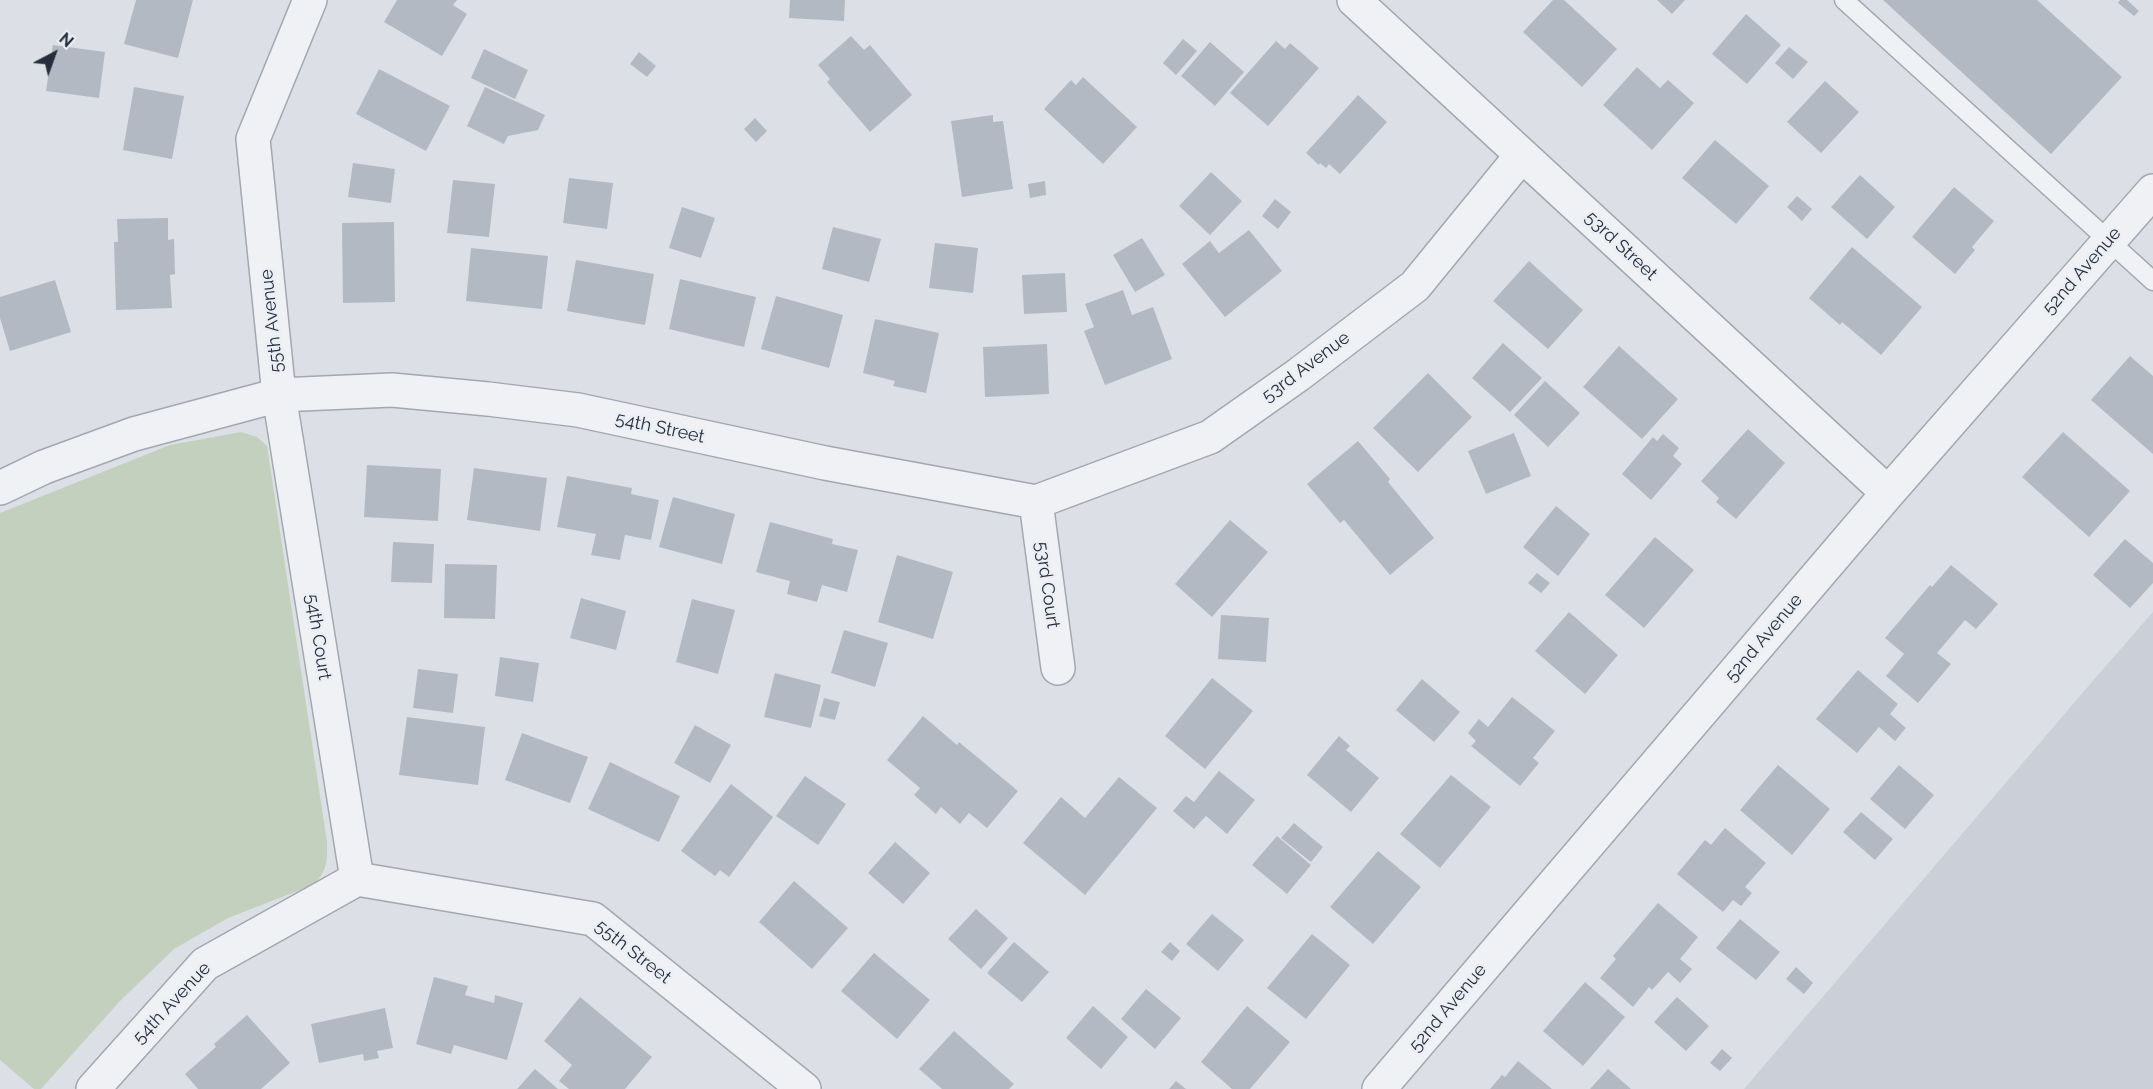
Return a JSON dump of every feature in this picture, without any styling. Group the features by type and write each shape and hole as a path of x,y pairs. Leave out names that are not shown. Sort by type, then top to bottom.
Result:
{"street":[{"name":"55th Avenue","path":"0,488 44,467 134,434 279,395 253,140 310,0"},
{"name":"53rd Street","path":"1354,0 1888,493"},
{"name":"53rd Avenue","path":"1036,502 1210,437 1415,286 1522,155"},
{"name":"52nd Avenue","path":"1379,1089 1888,493 2153,191"},
{"name":"54th Street","path":"279,395 393,390 578,410 825,463 1036,502"},
{"name":"54th Court","path":"279,395 357,879"},
{"name":"53rd Court","path":"1036,502 1058,668"},
{"name":"55th Street","path":"357,879 593,920 782,1082"},
{"name":"54th Avenue","path":"93,1089 205,964 357,879"}],"lane":[{"path":"1844,0 2153,281"}],"shaded area":[{"path":"2153,612 2153,1089 1744,1089 2097,676"}],"green space":[{"path":"241,432 257,437 267,446 327,842 326,865 322,875 313,885 228,918 174,949 120,1001 41,1089 34,1089 0,1060 0,513 170,445"}],"building":[{"path":"136,0 193,0 178,58 124,44"},
{"path":"397,0 457,0 453,5 467,14 442,56 384,22"},
{"path":"790,0 845,0 844,21 789,18"},
{"path":"1553,0 1564,0 1617,49 1582,87 1523,32"},
{"path":"1657,0 1685,0 1672,14"},
{"path":"1883,0 2037,0 2122,77 2051,154"},
{"path":"2120,0 2127,0 2139,11 2134,16 2118,3"},
{"path":"1746,14 1781,45 1747,84 1712,54"},
{"path":"851,36 864,50 870,45 912,95 870,132 827,82 830,79 818,65"},
{"path":"1183,39 1197,51 1176,75 1163,63"},
{"path":"1276,41 1285,49 1290,43 1319,68 1268,126 1230,93"},
{"path":"1210,42 1244,72 1215,106 1181,76"},
{"path":"53,45 105,52 99,98 46,91"},
{"path":"1789,47 1808,62 1793,79 1775,63"},
{"path":"484,49 528,70 515,99 471,78"},
{"path":"639,52 656,66 647,77 630,64"},
{"path":"1637,67 1660,88 1668,80 1694,103 1652,150 1603,105"},
{"path":"379,69 450,106 426,151 356,114"},
{"path":"1083,77 1137,127 1103,164 1044,109 1071,80 1076,85"},
{"path":"1825,81 1859,112 1821,153 1787,122"},
{"path":"134,87 184,96 172,159 123,150"},
{"path":"485,87 545,115 538,130 508,136 504,144 467,126"},
{"path":"1358,95 1387,122 1340,174 1329,164 1326,168 1320,163 1319,165 1306,153"},
{"path":"993,115 993,122 1003,121 1013,189 962,197 951,121"},
{"path":"755,118 767,131 756,142 744,129"},
{"path":"1715,140 1769,186 1736,224 1682,178"},
{"path":"353,163 395,169 391,203 348,197"},
{"path":"1211,172 1242,201 1210,235 1179,206"},
{"path":"1860,175 1895,207 1867,239 1831,207"},
{"path":"569,178 613,183 607,229 563,223"},
{"path":"453,180 495,184 489,237 447,233"},
{"path":"1045,181 1046,195 1030,198 1028,184"},
{"path":"1954,187 1994,221 1972,247 1975,250 1955,274 1912,237"},
{"path":"1797,196 1812,209 1802,221 1787,207"},
{"path":"1275,199 1291,212 1278,229 1262,216"},
{"path":"682,207 715,218 701,258 669,248"},
{"path":"168,218 168,240 174,239 175,274 170,275 172,308 116,310 114,242 118,242 117,219"},
{"path":"394,222 395,302 343,303 342,223"},
{"path":"833,227 881,239 869,282 822,269"},
{"path":"1249,230 1282,271 1225,317 1182,264 1210,241 1219,253"},
{"path":"1142,238 1165,275 1135,292 1113,255"},
{"path":"935,243 978,248 973,293 929,288"},
{"path":"1852,247 1922,307 1881,355 1842,322 1840,325 1809,298"},
{"path":"471,248 548,256 542,309 466,301"},
{"path":"576,260 654,274 645,325 567,311"},
{"path":"1529,261 1583,310 1548,349 1493,301"},
{"path":"1065,273 1067,312 1024,314 1022,275"},
{"path":"680,279 756,297 744,347 669,329"},
{"path":"55,280 71,332 10,351 0,318 0,297"},
{"path":"1123,290 1132,315 1153,307 1172,359 1105,385 1084,331 1094,327 1085,304"},
{"path":"776,296 843,315 829,368 761,349"},
{"path":"875,319 939,333 926,393 893,386 895,381 863,373"},
{"path":"1503,343 1542,378 1510,412 1472,378"},
{"path":"1047,344 1049,394 985,397 983,347"},
{"path":"1619,346 1678,399 1642,439 1583,387"},
{"path":"2130,356 2153,376 2153,454 2091,400"},
{"path":"1428,373 1472,417 1418,472 1373,428"},
{"path":"1545,381 1580,413 1548,447 1514,415"},
{"path":"1748,429 1785,463 1736,519 1716,502 1719,498 1701,481"},
{"path":"2063,432 2130,491 2089,537 2022,477"},
{"path":"1514,433 1531,476 1486,494 1468,451"},
{"path":"1663,434 1679,448 1673,456 1682,464 1651,500 1622,474 1653,437 1657,441"},
{"path":"1358,441 1434,538 1390,575 1344,520 1340,523 1307,484"},
{"path":"367,465 441,469 438,521 364,517"},
{"path":"474,468 547,478 540,531 467,520"},
{"path":"567,476 632,488 631,494 659,500 651,540 625,535 620,560 591,555 596,534 557,527"},
{"path":"673,497 735,514 722,564 659,547"},
{"path":"1556,506 1590,534 1558,576 1523,547"},
{"path":"1230,520 1268,552 1212,617 1175,584"},
{"path":"770,522 833,539 832,544 858,550 847,592 822,585 817,602 787,594 790,581 756,572"},
{"path":"1655,537 1694,570 1644,628 1605,595"},
{"path":"2125,539 2153,563 2153,583 2130,608 2093,575"},
{"path":"393,542 434,544 432,583 391,582"},
{"path":"897,555 953,572 933,639 878,622"},
{"path":"445,564 497,565 495,619 444,618"},
{"path":"1951,565 1998,604 1976,629 1965,620 1937,653 1951,664 1918,703 1886,676 1904,654 1885,638 1930,585 1932,587"},
{"path":"1537,573 1550,583 1541,593 1528,583"},
{"path":"581,598 626,611 616,650 570,638"},
{"path":"692,599 735,610 718,674 676,662"},
{"path":"1569,612 1618,655 1585,694 1535,651"},
{"path":"1221,615 1269,618 1266,662 1218,659"},
{"path":"844,630 888,643 875,687 831,673"},
{"path":"500,657 539,663 533,702 495,696"},
{"path":"418,669 458,674 453,713 413,708"},
{"path":"1858,670 1898,704 1890,714 1906,728 1895,741 1879,727 1857,753 1816,719"},
{"path":"775,673 821,685 811,728 764,717"},
{"path":"1212,678 1253,711 1205,769 1165,736"},
{"path":"1422,679 1460,712 1434,742 1396,710"},
{"path":"1512,697 1555,731 1533,758 1539,763 1520,786 1471,746 1476,741 1468,733 1479,719 1488,727"},
{"path":"824,698 840,702 835,720 819,716"},
{"path":"923,716 957,745 959,742 1018,791 987,828 969,813 960,824 941,807 936,814 914,795 920,788 887,760"},
{"path":"407,717 485,727 478,785 399,775"},
{"path":"695,725 731,745 710,783 674,763"},
{"path":"522,733 588,757 570,803 505,780"},
{"path":"1339,736 1350,746 1346,750 1379,778 1351,812 1307,775"},
{"path":"610,762 680,796 659,842 588,809"},
{"path":"1778,765 1830,809 1792,855 1740,810"},
{"path":"1899,765 1934,795 1905,829 1870,799"},
{"path":"1219,771 1255,800 1227,834 1206,816 1194,829 1173,811 1186,796 1194,802"},
{"path":"1451,775 1491,807 1440,868 1400,834"},
{"path":"805,776 846,804 818,845 776,816"},
{"path":"1119,777 1157,808 1085,895 1023,843 1061,797 1085,818"},
{"path":"731,784 773,817 729,877 720,870 715,876 681,851"},
{"path":"1861,812 1893,839 1875,860 1843,832"},
{"path":"1294,823 1323,847 1311,862 1281,838"},
{"path":"1725,828 1766,863 1745,887 1752,893 1741,906 1733,900 1723,912 1677,874 1705,840 1711,845"},
{"path":"1277,836 1311,865 1287,894 1252,865"},
{"path":"895,842 930,873 903,904 868,873"},
{"path":"1378,851 1421,887 1373,944 1330,907"},
{"path":"794,881 848,928 812,969 759,922"},
{"path":"1658,903 1698,937 1680,959 1692,969 1680,983 1668,972 1652,990 1649,987 1633,1007 1600,978 1616,959 1613,956"},
{"path":"976,909 1008,938 981,969 948,939"},
{"path":"1212,914 1244,940 1218,971 1186,944"},
{"path":"1740,919 1780,952 1756,980 1716,948"},
{"path":"1312,934 1350,965 1306,1019 1267,988"},
{"path":"1014,942 1049,972 1022,1002 987,973"},
{"path":"1170,942 1180,951 1172,961 1161,952"},
{"path":"874,953 930,1000 897,1039 841,991"},
{"path":"1796,967 1813,983 1804,994 1786,979"},
{"path":"434,977 468,986 465,995 494,1003 495,995 523,1003 507,1060 454,1045 451,1054 416,1044"},
{"path":"1585,982 1625,1017 1583,1066 1543,1031"},
{"path":"1146,989 1181,1018 1155,1049 1121,1019"},
{"path":"580,997 652,1057 625,1089 569,1089 559,1081 572,1065 544,1041"},
{"path":"1677,997 1709,1026 1686,1051 1654,1022"},
{"path":"1093,1006 1128,1037 1101,1069 1066,1038"},
{"path":"1247,1006 1290,1042 1250,1089 1232,1089 1201,1062"},
{"path":"385,1008 393,1048 377,1051 379,1058 364,1061 363,1054 319,1063 311,1024"},
{"path":"247,1015 290,1063 261,1089 198,1089 185,1074 216,1047 214,1044"},
{"path":"954,1031 1014,1084 1009,1089 942,1089 919,1069"},
{"path":"1722,1049 1732,1058 1720,1071 1710,1063"},
{"path":"1518,1061 1552,1089 1490,1089 1502,1075 1505,1077"},
{"path":"535,1069 558,1089 517,1089"},
{"path":"1608,1069 1631,1089 1590,1089"},
{"path":"1176,1081 1186,1089 1169,1089"}]}
